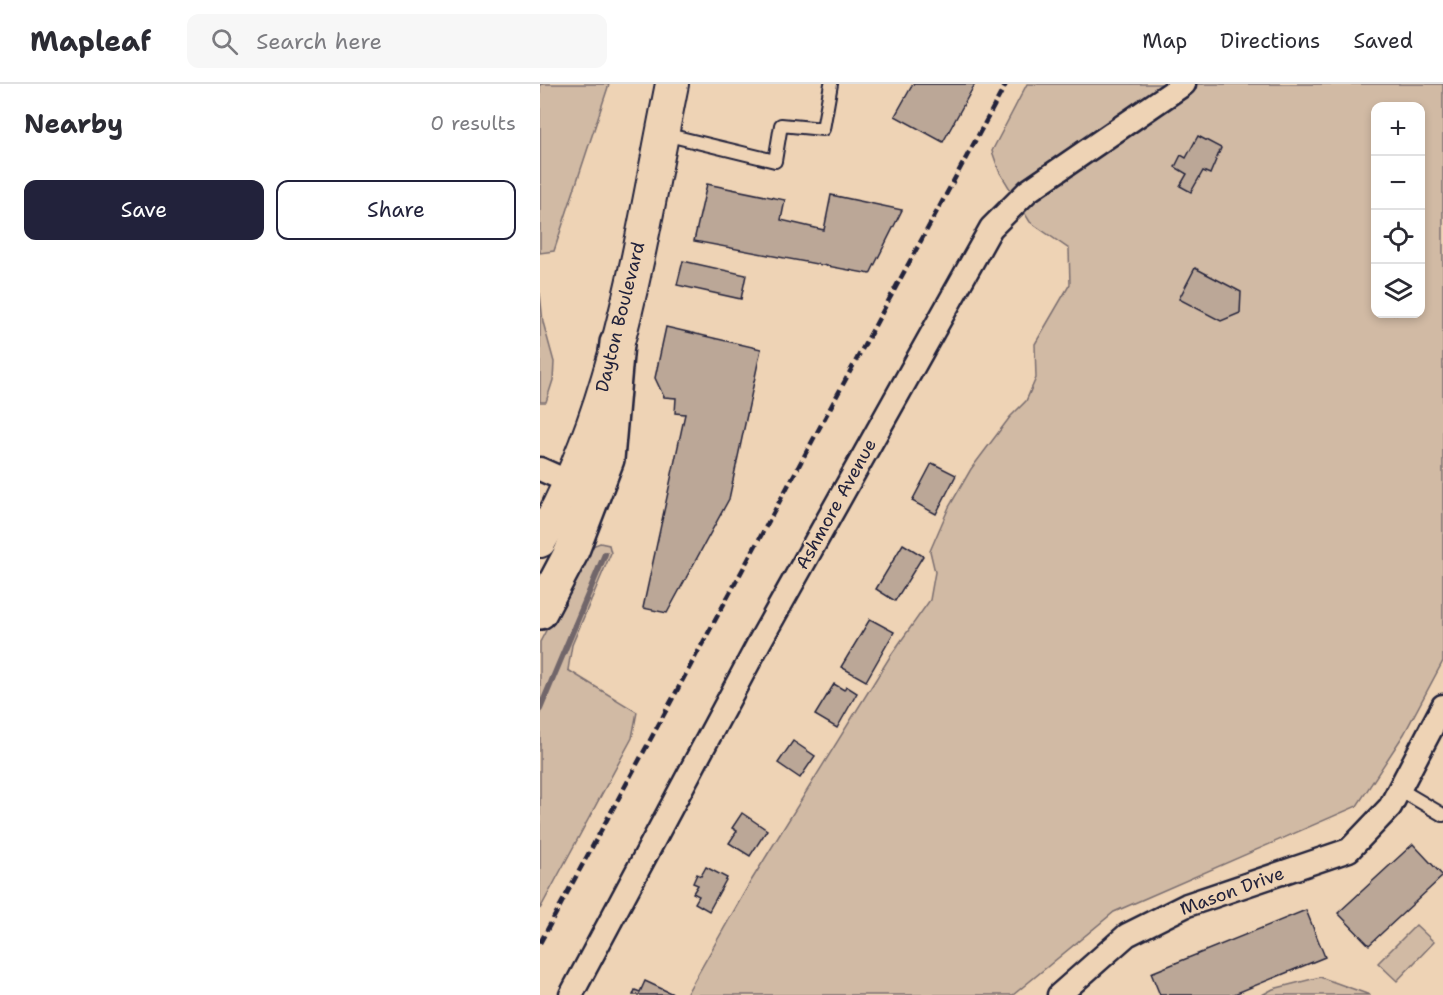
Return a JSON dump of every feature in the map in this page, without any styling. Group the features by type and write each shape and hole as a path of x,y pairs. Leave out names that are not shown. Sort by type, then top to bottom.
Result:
{"highway":[{"path":"540,612 571,553 607,459 617,343"}],"main road":[{"name":"Dayton Boulevard","path":"544,522 569,482 586,443 617,343 672,84"}],"street":[{"name":"Ashmore Avenue","path":"570,995 760,641 991,228 1028,191 1184,84"},
{"path":"540,468 569,482"},
{"name":"Mason Drive","path":"1059,995 1127,935 1187,905 1349,850 1390,807 1443,706"}],"lane":[{"path":"662,134 775,161 781,125 823,129 831,84"},
{"path":"1399,789 1443,815"}],"shaded area":[{"path":"540,84 609,84 554,251 540,253"},
{"path":"1027,84 1443,84 1443,661 1404,734 1357,806 1114,912 1013,995 686,995 751,881 891,655 930,600 935,572 930,551 949,507 971,469 1010,417 1026,401 1036,378 1035,344 1070,284 1069,249 1030,222 999,171 992,151"},
{"path":"540,293 543,322 554,362 553,380 546,402 540,402"},
{"path":"600,543 609,545 611,553 572,645 568,670 637,712 632,738 540,909 540,642 590,547"},
{"path":"1416,925 1434,942 1397,981 1378,963"},
{"path":"1320,977 1370,995 1262,995 1273,989"}],"building":[{"path":"913,84 975,84 943,142 895,116"},
{"path":"1198,136 1221,148 1210,174 1203,171 1191,192 1180,186 1187,174 1175,167 1181,155 1186,158"},
{"path":"707,184 785,200 781,220 824,230 831,195 902,210 870,274 694,241"},
{"path":"683,261 746,275 741,299 677,285"},
{"path":"1195,268 1241,292 1240,313 1221,321 1179,299"},
{"path":"666,327 761,349 729,499 667,613 643,608 685,414 675,413 676,398 664,397 655,378"},
{"path":"932,463 956,475 936,514 912,501"},
{"path":"903,544 923,556 895,601 876,589"},
{"path":"870,619 894,632 866,681 841,667"},
{"path":"834,684 844,690 846,686 857,693 837,728 815,715"},
{"path":"793,741 815,756 800,778 778,763"},
{"path":"742,813 767,830 750,856 729,843 737,831 732,828"},
{"path":"1413,844 1443,876 1369,945 1338,913"},
{"path":"706,867 727,878 709,911 695,903 699,896 693,893 698,885 693,883 697,874 701,876"},
{"path":"1306,910 1325,957 1232,995 1160,995 1151,973"},
{"path":"645,981 675,995 633,995 635,990 640,992"}],"waterway":[{"path":"540,709 605,554"}],"railway":[{"path":"540,943 1006,84"}]}
